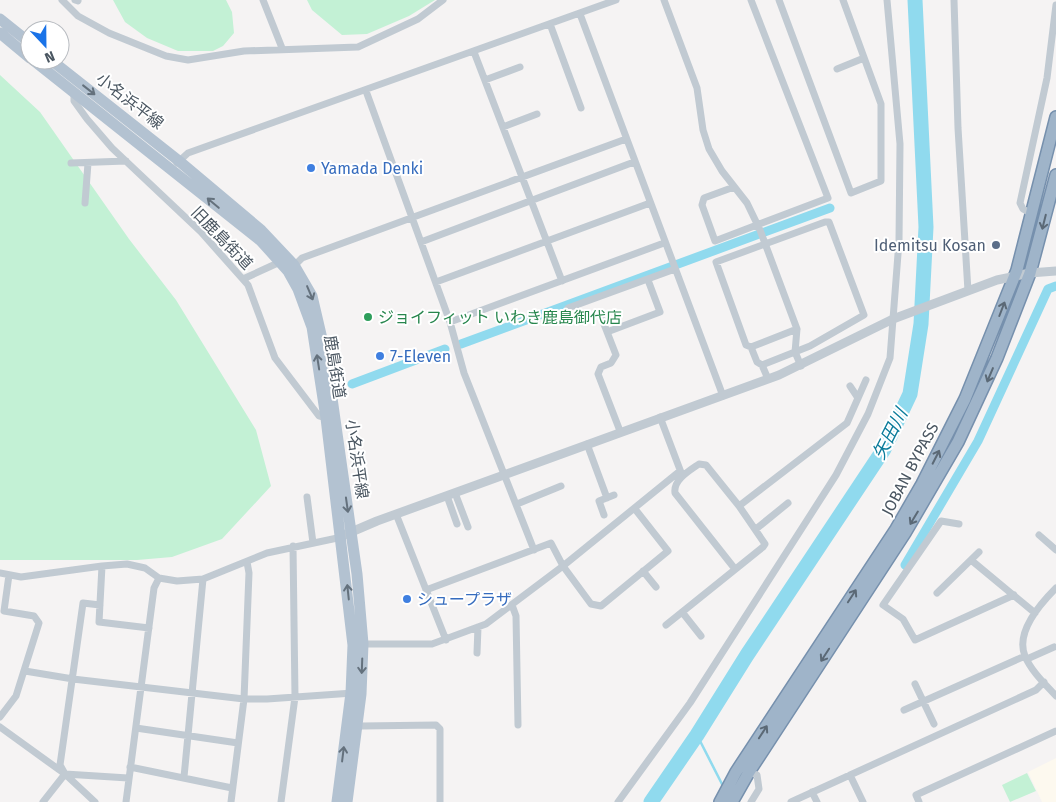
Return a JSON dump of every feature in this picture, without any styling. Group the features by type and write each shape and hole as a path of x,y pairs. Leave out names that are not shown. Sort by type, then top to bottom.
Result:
{"highway":[{"name":"JOBAN BYPASS","path":"720,802 736,772 896,529 922,484 965,399 1015,276 1056,117"},
{"name":"JOBAN BYPASS","path":"732,802 749,772 932,488 978,402 1030,273 1056,175"}],"main road":[{"path":"0,19 20,35"},
{"path":"0,33 20,50"},
{"path":"45,70 74,93 175,164"},
{"name":"小名浜平線","path":"63,70 175,164 272,241 287,266 312,296 320,322 327,363 358,645 347,802"},
{"name":"鹿島街道","path":"287,266 312,327 346,534"},
{"path":"337,802 356,693"}],"street":[{"path":"62,0 78,16 109,33 166,56 195,60 244,51 358,46 418,19 443,0"},
{"path":"264,0 282,48"},
{"path":"175,164 188,153 366,91 616,0"},
{"path":"664,0 697,88 703,130 709,149 747,203 759,227 797,329 794,352 800,366"},
{"path":"734,187 704,198 702,205 715,242 759,227 828,198 751,0"},
{"path":"779,0 851,193 882,181 881,104 843,0"},
{"path":"618,802 690,703 844,461 868,414 890,358 897,318 900,144 887,0"},
{"path":"954,0 958,128 968,291"},
{"path":"1032,214 1023,209 1020,203 1047,78 1056,5"},
{"path":"580,14 664,243 723,396"},
{"path":"550,24 581,108"},
{"path":"474,52 562,281"},
{"path":"837,69 864,58"},
{"path":"485,80 520,67"},
{"path":"366,91 450,322 464,372 534,550"},
{"name":"旧鹿島街道","path":"74,93 74,101 87,119 126,161 201,232 243,279 249,287 275,358 319,416 326,418"},
{"path":"503,127 537,114"},
{"path":"243,279 287,266 302,258 626,140"},
{"path":"71,163 126,161"},
{"path":"420,242 634,162"},
{"path":"85,203 88,163"},
{"path":"436,282 650,203"},
{"path":"762,365 810,346 864,315 829,222 764,241 716,262 746,344 751,347 757,362 762,365 768,379"},
{"path":"450,322 664,243"},
{"path":"568,308 674,269"},
{"path":"0,573 21,577 127,564 145,568 158,578 177,582 203,579 267,553 346,534 620,431 723,396 800,366 897,318 968,291 1015,276 1056,271"},
{"path":"607,332 660,312 648,280"},
{"path":"602,319 616,355 611,363 602,367 598,374 620,431"},
{"path":"751,347 797,329"},
{"path":"739,506 848,423 866,380"},
{"path":"850,386 858,398"},
{"path":"660,417 681,474 675,485 675,493 735,569"},
{"path":"587,444 610,496 599,501 604,515"},
{"path":"358,645 432,644 478,627 512,605 681,474 698,464 704,464 739,506 764,540 764,545 666,625"},
{"path":"517,504 561,486"},
{"path":"451,494 457,524"},
{"path":"451,494 468,527"},
{"path":"307,498 314,543"},
{"path":"756,529 788,503"},
{"path":"426,590 551,543 563,566 591,604 601,606 668,551 636,509"},
{"path":"396,514 446,640"},
{"path":"959,524 940,521 883,606 903,619 915,640 1014,595"},
{"path":"1039,535 1056,550"},
{"path":"281,802 295,697 295,571 293,546"},
{"path":"936,593 980,552"},
{"path":"971,560 1035,613"},
{"path":"231,802 244,699 249,573 247,562"},
{"path":"102,566 99,622 149,628"},
{"path":"643,571 656,587"},
{"path":"0,717 16,696 39,623 34,616 4,612 9,575"},
{"path":"126,802 128,778 143,688 154,588 158,578"},
{"path":"184,777 203,579"},
{"path":"1056,588 1035,613 1024,639 1026,657 1056,696"},
{"path":"65,774 60,765 83,603 100,605"},
{"path":"512,605 516,616 518,725"},
{"path":"682,612 701,636"},
{"path":"477,653 478,627"},
{"path":"904,710 1026,657 1054,647"},
{"path":"25,671 143,688 244,699 356,693"},
{"path":"791,802 1036,690 1044,682"},
{"path":"915,684 934,724"},
{"path":"362,726 436,725 440,729 440,802"},
{"path":"0,727 65,774 95,802"},
{"path":"136,728 238,742"},
{"path":"919,802 916,795 1056,731"},
{"path":"130,767 232,788"},
{"path":"749,772 757,775 759,790 751,802"},
{"path":"65,774 128,778"},
{"path":"43,802 65,774"},
{"path":"850,774 863,802"},
{"path":"812,792 817,802"}],"shaded area":[{"path":"1056,758 1056,802 1042,802 1028,772"}],"green space":[{"path":"113,0 226,0 232,12 234,33 223,46 213,51 178,51 147,38 125,22"},
{"path":"307,0 435,0 409,16 367,34 342,35 312,10"},
{"path":"0,75 40,112 129,239 176,300 256,430 271,486 222,539 172,557 137,560 0,560"},
{"path":"1027,773 1036,791 1010,802 1002,785"}],"waterway":[{"name":"矢田川","path":"651,802 884,449 910,394 921,324 926,227 915,0"},
{"path":"461,344 830,208"},
{"path":"905,565 978,441 1048,289 1056,286"},
{"path":"352,384 445,349"},
{"path":"697,735 724,788"}],"place":[{"name":"Yamada Denki","path":"311,168"},
{"name":"Idemitsu Kosan","path":"996,245"},
{"name":"ジョイフィット いわき鹿島御代店","path":"368,317"},
{"name":"7-Eleven","path":"380,356"},
{"name":"シュープラザ","path":"407,599"}]}
